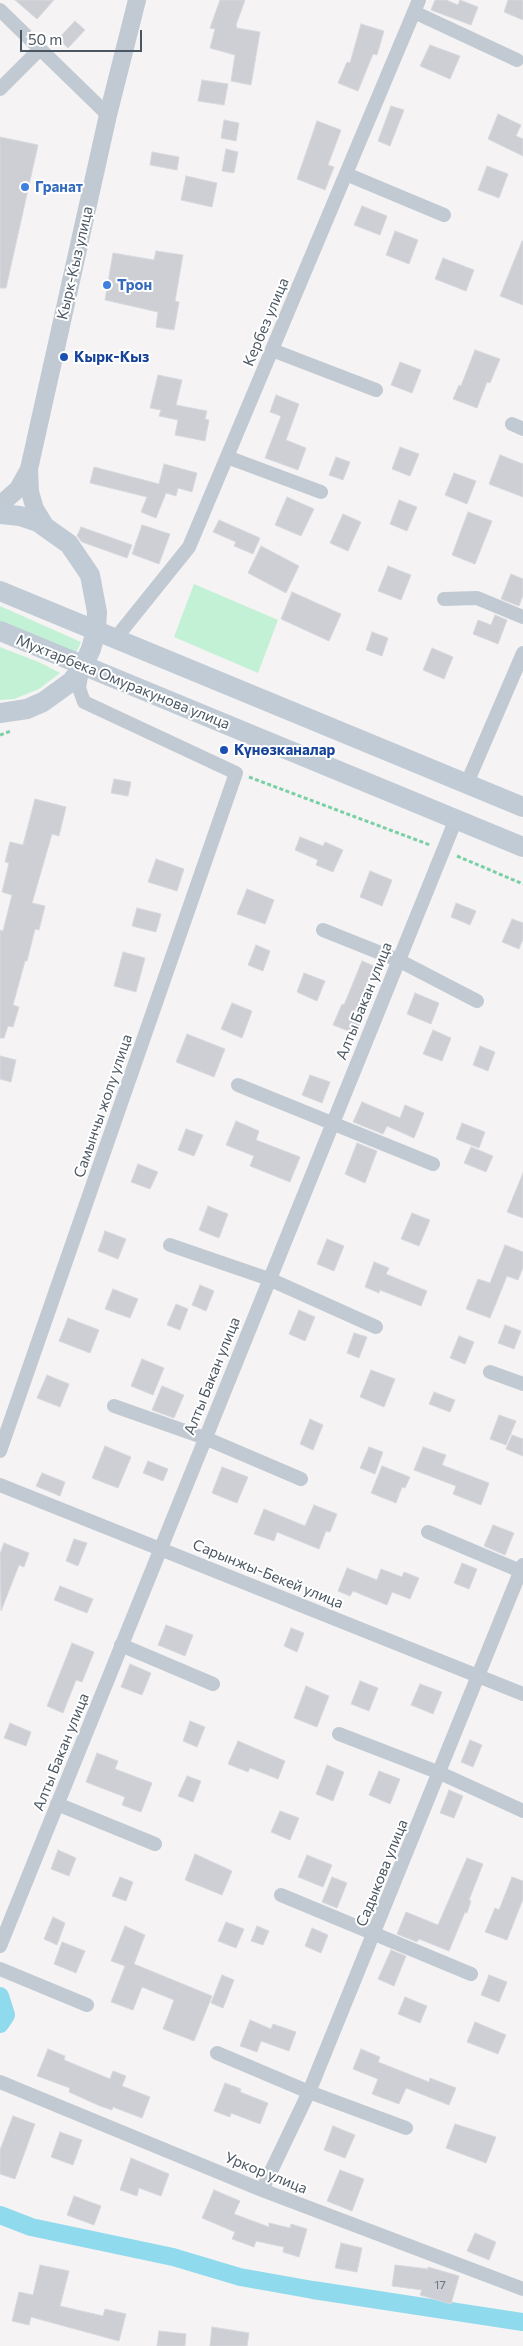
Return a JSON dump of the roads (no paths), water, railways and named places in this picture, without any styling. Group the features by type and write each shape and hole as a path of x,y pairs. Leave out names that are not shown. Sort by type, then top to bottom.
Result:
{"main road":[{"path":"0,514 20,516 46,527 69,544 90,575 97,612 96,631 91,649 82,666 58,693 27,709 0,713"},
{"path":"0,591 523,807"},
{"name":"Мухтарбека Омуракунова улица","path":"0,632 523,847"}],"street":[{"name":"Кырк-Кыз улица","path":"46,527 35,510 30,492 30,468 108,115 137,0"},
{"path":"417,6 517,60"},
{"name":"Кербез улица","path":"115,639 189,547 417,6"},
{"path":"0,10 108,115"},
{"path":"0,89 40,49"},
{"path":"346,174 444,216"},
{"path":"272,350 376,390"},
{"path":"227,457 321,492"},
{"name":"Кырк-Кыз улица","path":"0,505 18,489 30,468"},
{"path":"444,599 478,598 523,617"},
{"path":"467,783 523,654"},
{"name":"Самынчы жолу улица","path":"0,1451 236,772 84,702 78,688 82,666"},
{"name":"Алты Бакан улица","path":"0,1946 456,819"},
{"path":"323,930 398,960 477,1001"},
{"path":"238,1085 433,1164"},
{"path":"170,1245 269,1279 376,1327"},
{"path":"490,1372 523,1384"},
{"path":"114,1406 205,1438 301,1478"},
{"name":"Сарынжы-Бекей улица","path":"0,1485 523,1694"},
{"path":"428,1532 522,1569"},
{"name":"Садыкова улица","path":"262,2190 309,2092 522,1569"},
{"path":"121,1645 213,1684"},
{"path":"339,1734 440,1773 523,1811"},
{"path":"57,1804 155,1844"},
{"path":"281,1895 471,1974"},
{"path":"0,1969 86,2005"},
{"path":"217,2053 309,2092 406,2128"},
{"name":"Уркор улица","path":"0,2082 262,2190 523,2289"}],"waterway":[{"path":"0,1996 6,2015 0,2024"},
{"path":"0,2215 31,2227 173,2257 240,2277 523,2322"}],"place":[{"name":"Гранат","path":"25,187"},
{"name":"Трон","path":"107,285"},
{"name":"Кырк-Кыз","path":"64,357"},
{"name":"Күнөзканалар","path":"224,750"}]}
